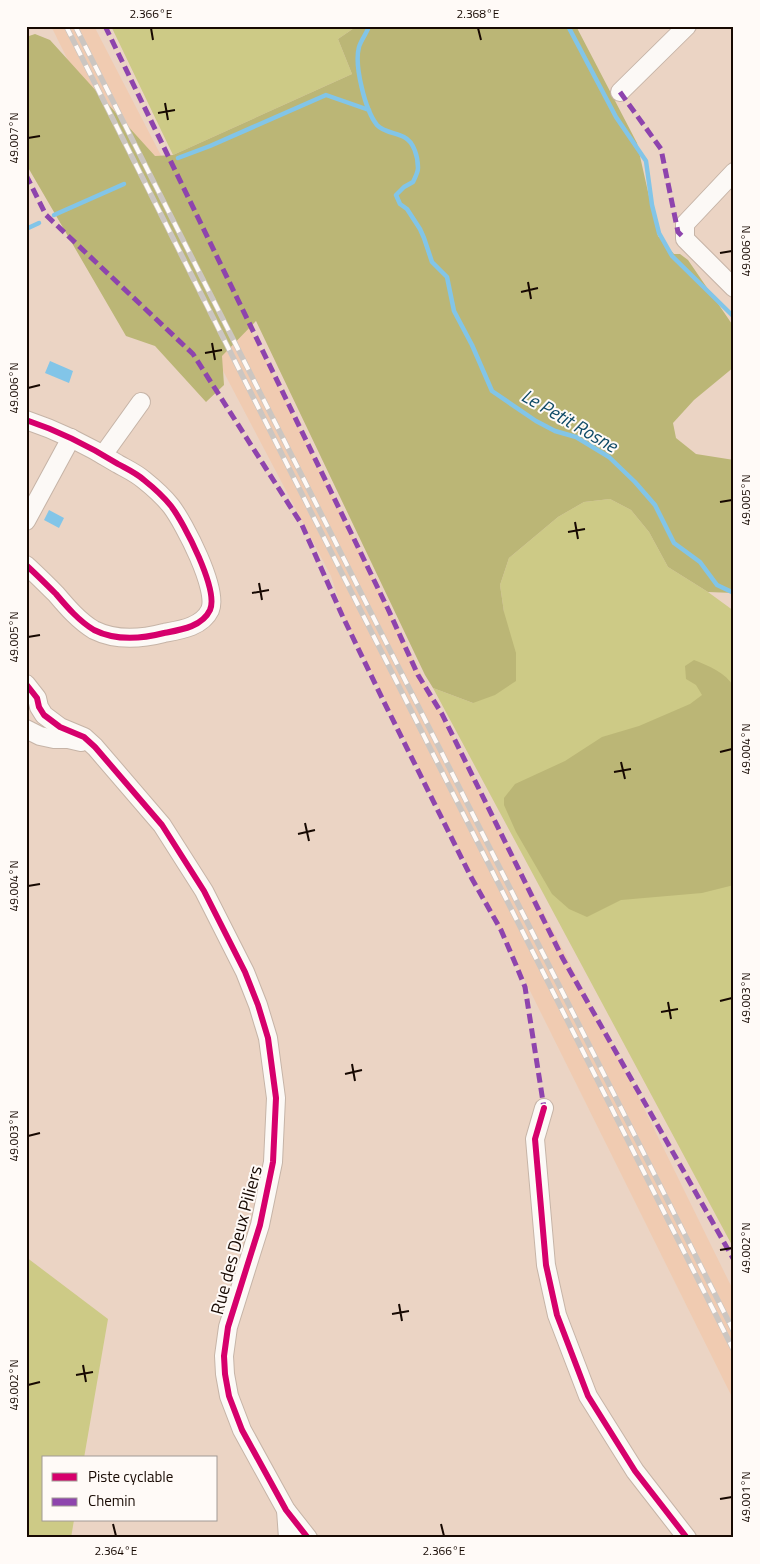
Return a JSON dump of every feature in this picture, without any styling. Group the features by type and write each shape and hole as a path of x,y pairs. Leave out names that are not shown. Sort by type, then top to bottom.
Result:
{"street":[{"path":"620,92 687,26"},
{"path":"734,172 685,224 685,238 734,288"},
{"path":"103,455 141,402"},
{"path":"26,420 70,438 103,455 142,478 161,494 172,508 192,544 207,579 212,600 210,610 195,625 186,628 153,636 119,638 107,635 84,623 26,564"},
{"path":"26,521 70,438"},
{"name":"Rue des Deux Piliers","path":"26,684 36,698 44,715 60,727 84,737 95,747 162,825 204,891 246,972 258,1005 268,1038 276,1098 273,1162 260,1225 228,1327 224,1356 226,1386 236,1418 286,1510 308,1538"},
{"path":"26,729 40,736 54,739 68,738 95,747"},
{"path":"544,1108 535,1139 546,1265 557,1315 588,1396 635,1471 687,1538"},
{"name":"Rue des Deux Piliers","path":"286,1510 288,1538"}],"shaded area":[{"path":"51,26 94,26 242,312 420,672 634,1088 734,1292 734,1401 345,619 331,576 200,327"},
{"path":"111,26 357,26 338,39 352,74 173,155"},
{"path":"357,26 576,26 637,143 658,236 674,254 680,254 688,260 734,327 734,367 694,400 673,423 676,438 696,454 734,460 734,593 708,592 668,567 649,532 631,510 610,499 584,502 558,517 509,558 500,585 504,612 516,653 516,681 495,695 473,703 433,688 425,675 256,321 222,356 224,385 206,402 155,346 126,336 26,164 26,37 35,34 50,40 155,156 173,155 352,74 338,39"},
{"path":"610,499 631,510 649,532 668,567 734,611 734,1249 433,688 473,703 504,612 500,585 509,558 558,517 584,502"},
{"path":"694,660 721,673 734,687 734,885 702,893 621,900 587,917 569,909 552,894 516,832 504,805 504,798 515,784 565,761 602,737 639,726 690,704 702,695 696,685 686,679 685,666"},
{"path":"26,1257 108,1319 84,1456 42,1456 42,1522 74,1522 71,1538 26,1538"}],"water":[{"path":"50,361 73,371 69,383 45,373"},
{"path":"49,510 64,518 59,528 44,520"}],"waterway":[{"name":"Le Petit Rosne","path":"369,26 360,44 358,55 359,76 368,109 377,125 410,142 415,150 417,159 418,170 413,182 396,195 400,204 407,209 420,229 432,262 447,277 454,311 472,345 492,391 536,421 555,431 576,437 609,457 655,505 674,543 700,562 717,585 734,593"},
{"name":"Le Petit Rosne","path":"568,26 616,117 646,161 652,205 659,233 672,256 734,317"},
{"path":"178,158 326,95 369,110"},
{"path":"54,215 124,184"},
{"path":"26,229 39,223"}],"railway":[{"path":"66,26 734,1351"},
{"path":"75,26 734,1332"}],"marked path":[{"path":"105,26 388,609 418,675 442,714 562,957 734,1260"},
{"path":"620,92 661,149 678,232 685,239"},
{"path":"26,175 46,215 193,354 302,525 342,615 384,702 471,877 501,930 516,965 525,987 544,1108"}],"cycle path":[{"path":"26,420 62,434 96,451 138,475 162,495 177,515 199,557 210,588 210,610 202,620 183,629 138,638 102,634 83,622 26,565"},
{"path":"26,684 37,698 39,707 44,715 60,727 84,737 95,747 162,825 204,891 245,972 258,1005 268,1038 276,1098 273,1162 260,1225 228,1327 224,1356 225,1374 229,1396 242,1430 286,1510 308,1538"},
{"path":"544,1108 535,1139 546,1265 557,1315 588,1396 635,1471 687,1538"}]}
